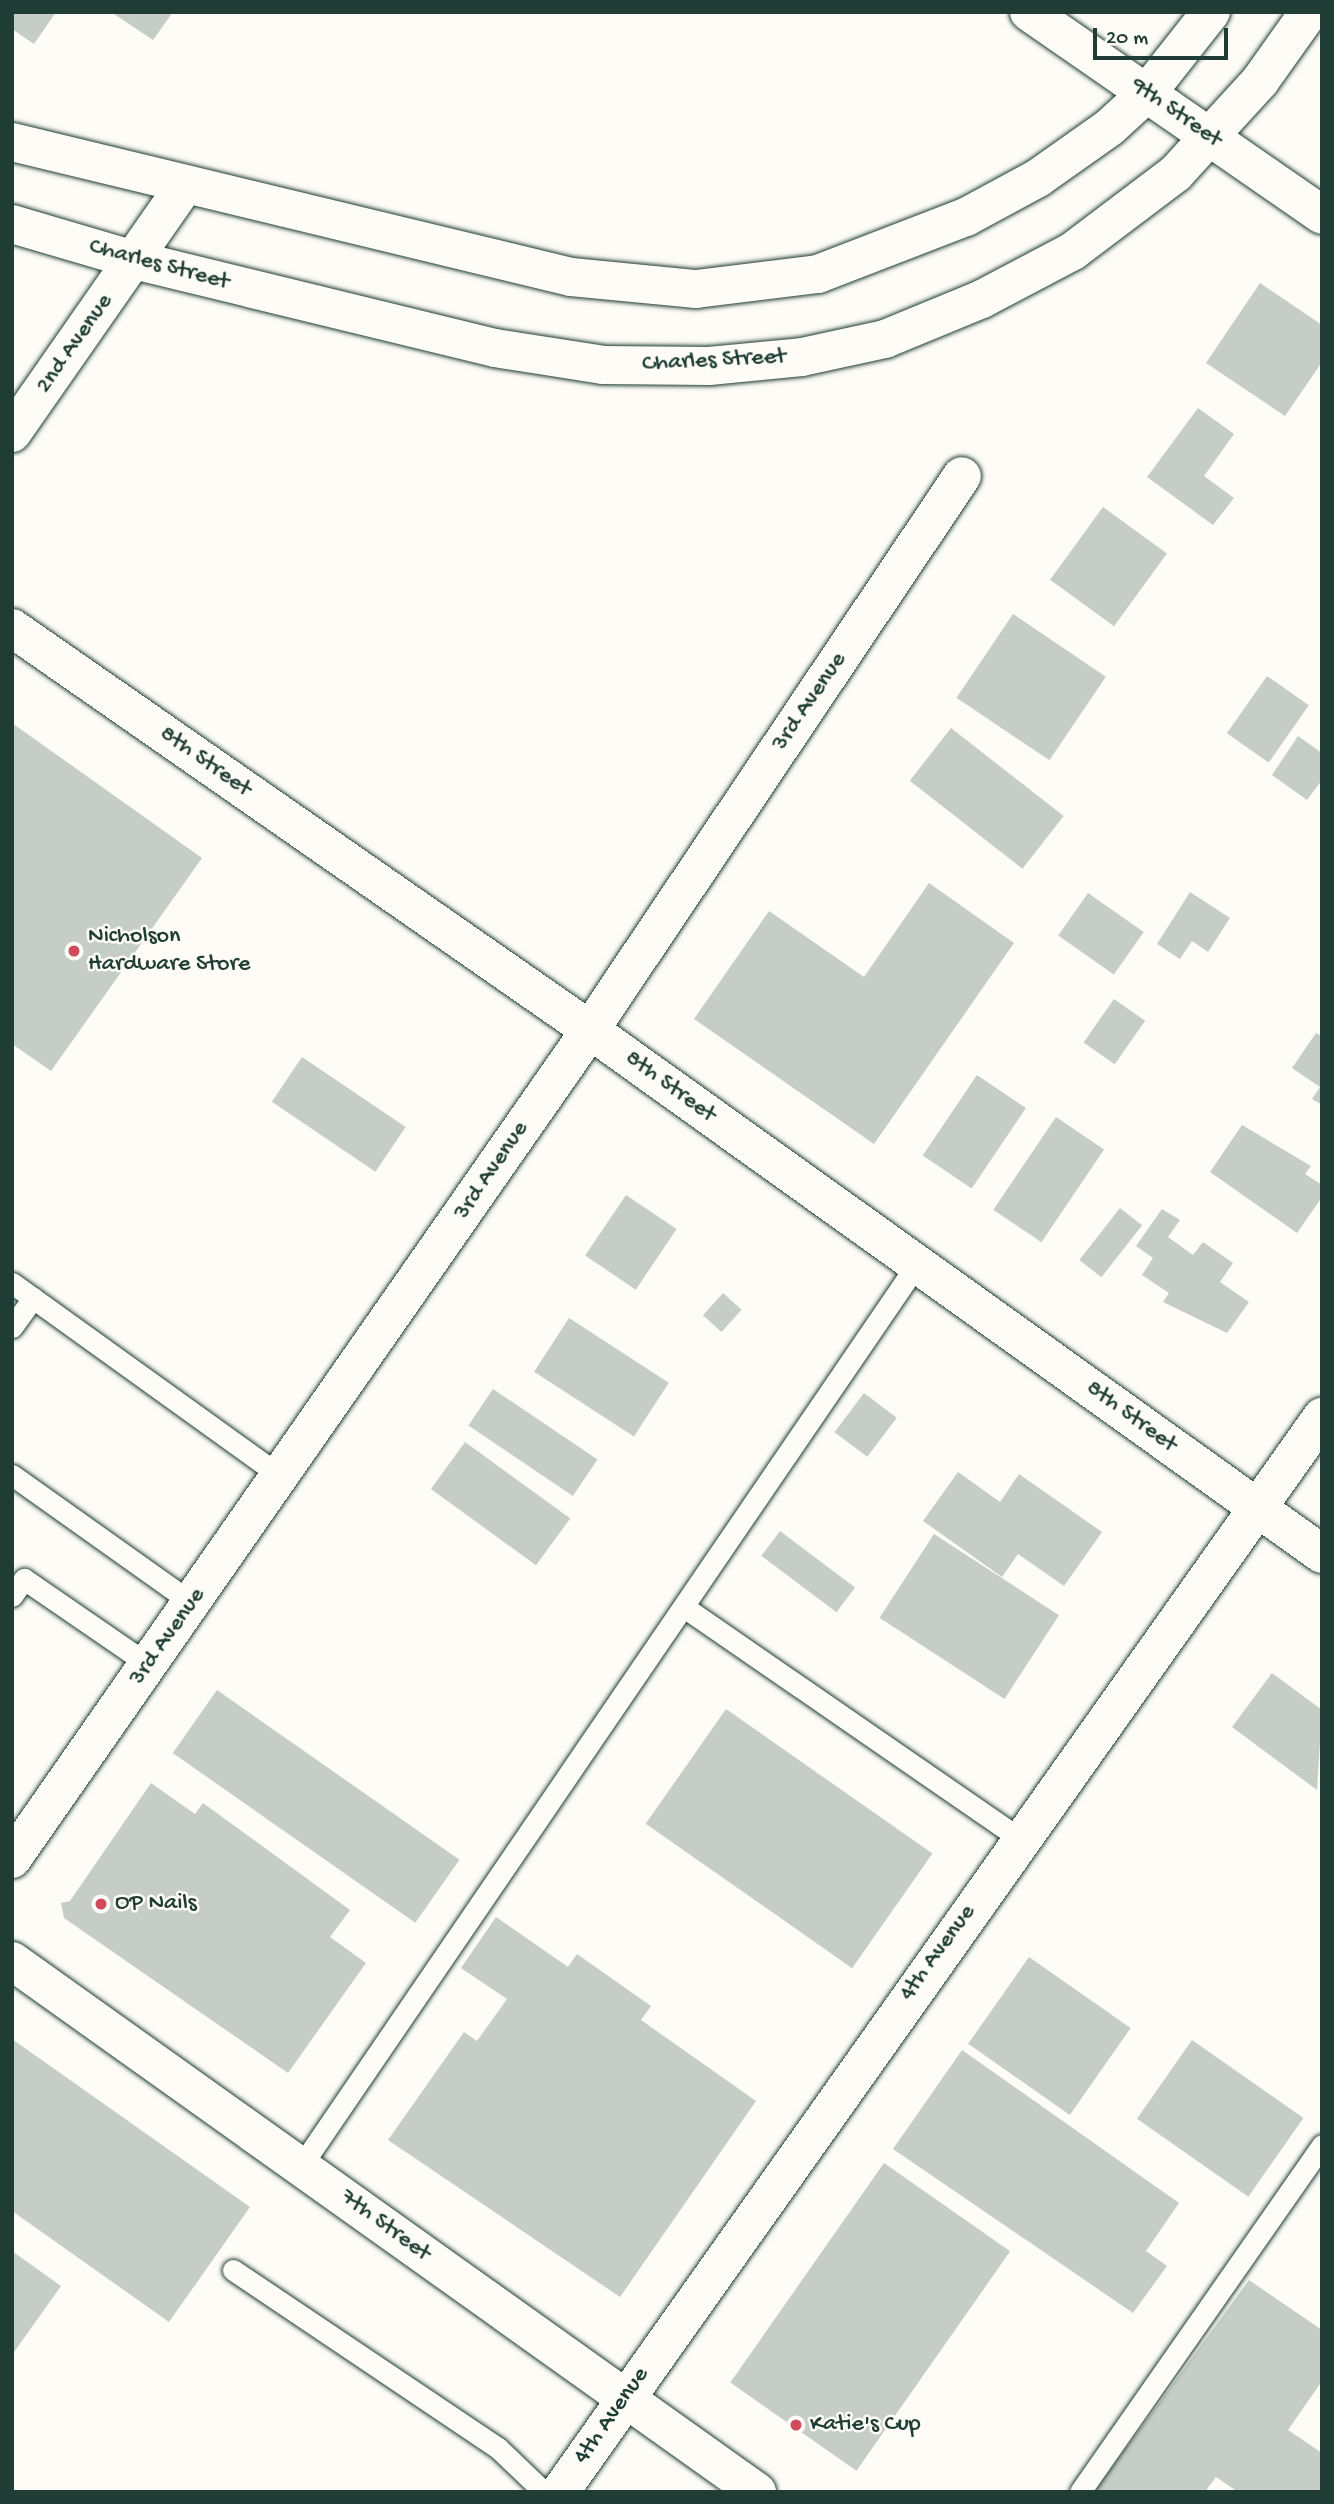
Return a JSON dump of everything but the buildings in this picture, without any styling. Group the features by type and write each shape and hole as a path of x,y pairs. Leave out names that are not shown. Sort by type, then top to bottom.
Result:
{"street":[{"name":"9th Street","path":"1029,12 1322,215"},
{"path":"12,142 570,277 696,289 818,274 966,217 1077,152 1147,93 1211,12"},
{"name":"Charles Street","path":"12,224 134,260 495,348 603,365 709,366 802,357 885,339 982,299 1073,251 1160,187 1211,138 1309,12"},
{"name":"2nd Avenue","path":"12,433 184,185"},
{"name":"3rd Avenue","path":"12,1860 590,1030 962,476"},
{"name":"8th Street","path":"12,628 590,1030 1322,1554"},
{"name":"4th Avenue","path":"560,2492 1020,1839 1322,1417"},
{"name":"7th Street","path":"12,1961 757,2492"}],"lane":[{"path":"301,2166 917,1264"},
{"path":"12,1283 281,1476"},
{"path":"12,1327 33,1298"},
{"path":"12,1475 192,1603"},
{"path":"12,1596 24,1578 149,1665"},
{"path":"684,1607 1020,1839"},
{"path":"1080,2492 1322,2145"},
{"path":"233,2270 498,2448 544,2492"}],"place":[{"name":"Nicholson Hardware Store","path":"74,951"},
{"name":"OP Nails","path":"101,1904"},
{"name":"Katie's Cup","path":"796,2425"}]}
